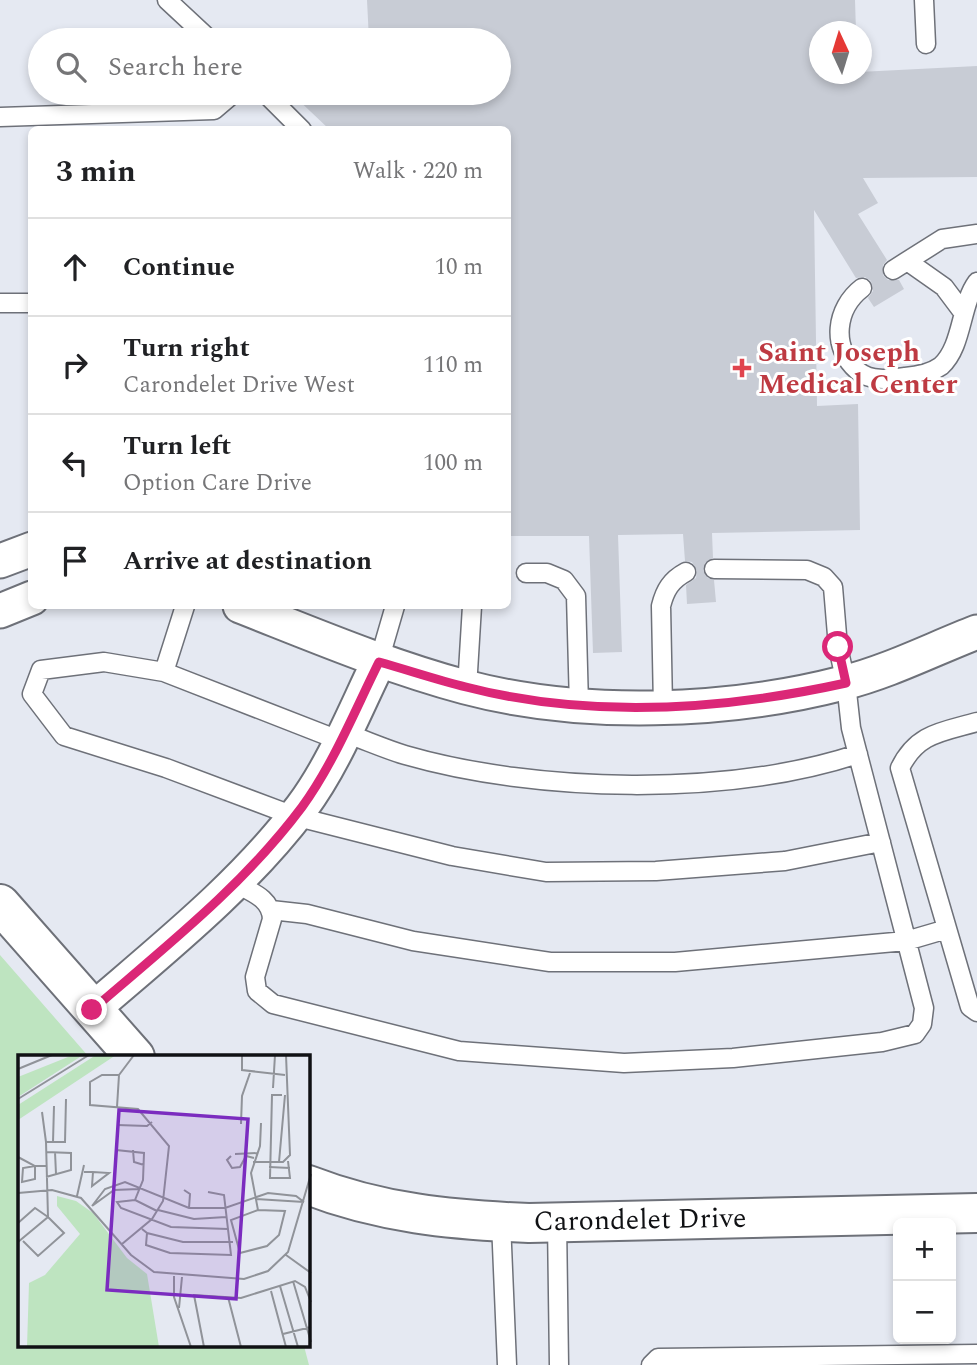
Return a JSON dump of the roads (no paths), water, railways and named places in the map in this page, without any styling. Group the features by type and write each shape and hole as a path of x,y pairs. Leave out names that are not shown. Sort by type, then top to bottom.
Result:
{"street":[{"path":"0,561 28,550"},
{"path":"0,611 28,600"},
{"path":"247,609 379,662 467,688 579,705 663,707 778,698 846,683 977,632"},
{"path":"92,1010 235,883 294,816 343,737 379,662"},
{"path":"0,904 133,1055"},
{"name":"Carondelet Drive","path":"310,1186 346,1200 404,1214 501,1222 977,1213"}],"lane":[{"path":"167,0 197,28"},
{"path":"924,0 926,44"},
{"path":"0,117 214,110 220,105"},
{"path":"277,105 298,126"},
{"path":"962,311 944,287 900,265 942,239 977,234"},
{"path":"862,288 848,299 838,324 844,353 859,373 879,380 922,376 942,365 953,344 962,311 977,282"},
{"path":"0,303 28,303"},
{"path":"235,883 261,897 271,909 272,919 255,977 257,991 273,1004 459,1051 624,1063 733,1058 882,1042 915,1034 922,1024 924,1008 851,728 846,683 838,647 833,587 824,577 807,570 714,569"},
{"path":"663,707 661,606 665,590 676,577 685,572"},
{"path":"526,573 547,573 564,580 576,596 579,705"},
{"path":"164,672 184,609"},
{"path":"379,662 394,609"},
{"path":"467,688 472,609"},
{"path":"858,754 818,767 733,781 617,783 534,778 458,767 343,737 164,672 104,662 41,670 32,694 64,736 166,768 294,816 452,856 546,872 656,871 785,861 881,842"},
{"path":"977,722 920,739 900,768 970,1007 977,1012"},
{"path":"271,909 307,914 413,941 550,962 675,962 906,941 947,929"},
{"path":"501,1222 507,1365"},
{"path":"557,1222 559,1365"},
{"path":"650,1365 659,1358 919,1360 977,1354"}],"place":[{"name":"Saint Joseph Medical Center","path":"742,368"}]}
